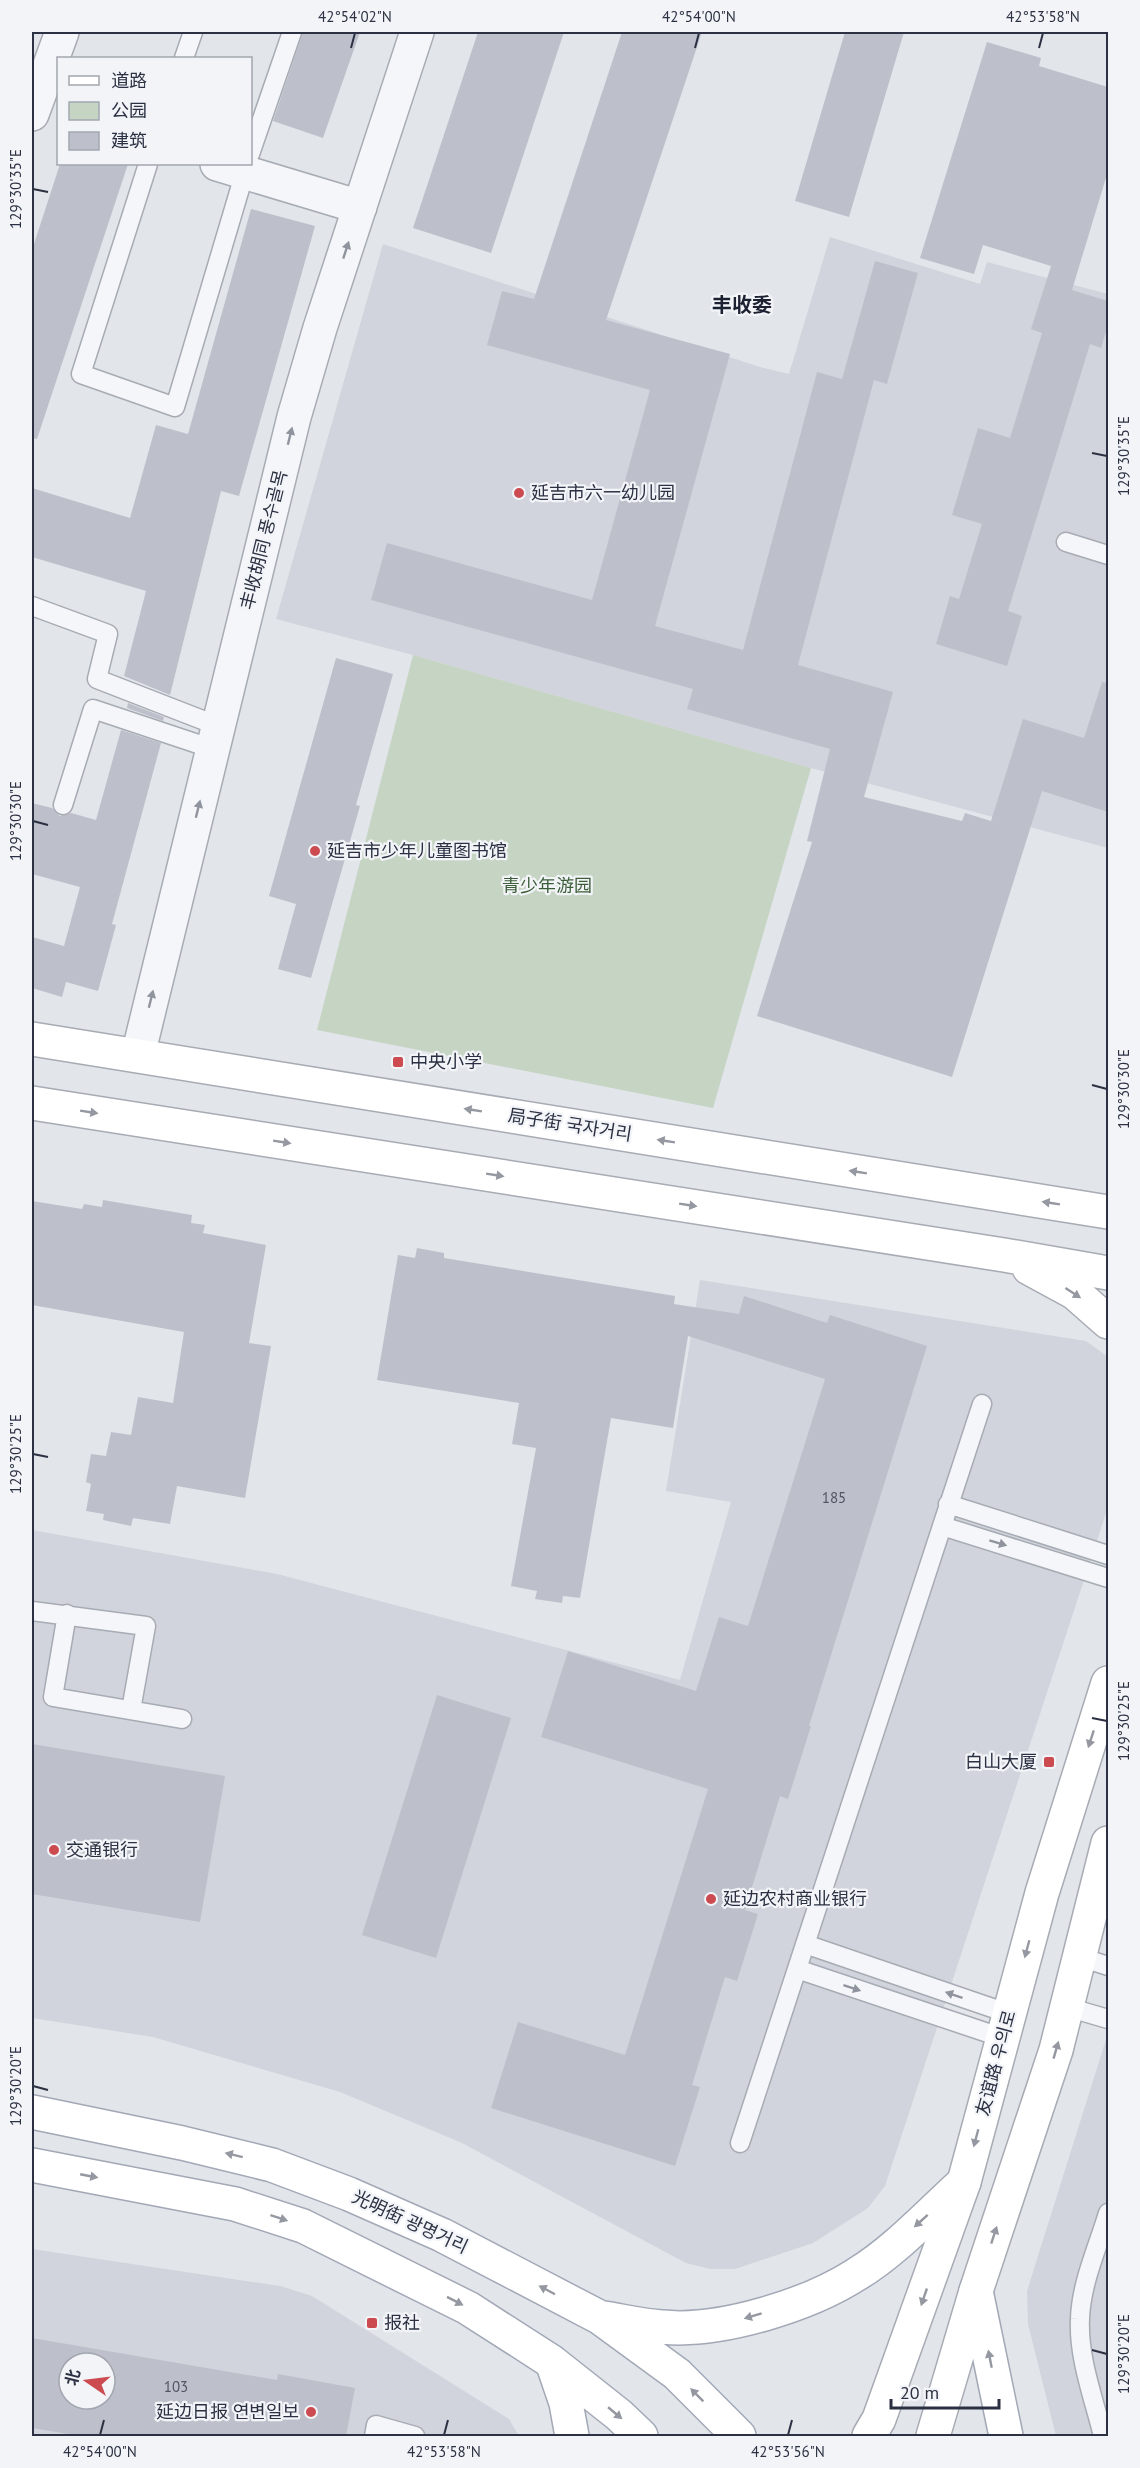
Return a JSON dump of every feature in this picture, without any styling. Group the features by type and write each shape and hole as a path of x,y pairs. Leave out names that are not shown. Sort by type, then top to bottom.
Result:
{"main road":[{"name":"局子街 국자거리","path":"32,1039 1108,1212"},
{"path":"32,1103 1108,1273"},
{"path":"1004,1255 1075,1293 1108,1322"},
{"name":"友谊路 우의로","path":"869,2436 879,2419 964,2182 1042,1893 1108,1683"},
{"path":"933,2436 976,2291 1056,2050 1067,2007 1094,1961 1108,1844"},
{"name":"光明街 광명거리","path":"32,2112 172,2140 272,2165 349,2194 442,2235 599,2318 677,2374 739,2436"},
{"path":"32,2165 235,2204 303,2226 468,2308 552,2362 641,2436"},
{"path":"599,2318 663,2328 697,2327 739,2321 818,2294 858,2274 964,2182"},
{"path":"976,2291 1005,2436"},
{"path":"552,2362 566,2403 572,2436"}],"street":[{"path":"41,112 62,32"},
{"name":"丰收胡同 풍수골목","path":"138,1055 294,417 320,328 417,32"},
{"path":"245,165 360,207"}],"lane":[{"path":"184,57 193,32"},
{"path":"252,133 292,32"},
{"path":"148,165 81,374 175,407 239,165"},
{"path":"1066,542 1108,555"},
{"path":"32,606 108,634 97,679 216,737"},
{"path":"63,804 93,709 216,737"},
{"path":"740,2143 982,1404"},
{"path":"948,1504 1108,1555"},
{"path":"942,1526 1108,1578"},
{"path":"32,1611 146,1626 131,1710"},
{"path":"67,1614 53,1697 182,1719"},
{"path":"805,1944 1006,2026"},
{"path":"797,1969 1006,2026"},
{"path":"1067,2007 1108,2019"},
{"path":"1103,2436 1084,2356 1080,2320 1084,2291 1108,2213"},
{"path":"374,2436 376,2425 415,2436"}],"shaded area":[{"path":"830,237 980,284 987,262 1108,294 1108,848 276,619 383,244 760,367 789,374"},
{"path":"700,1280 1086,1341 1108,1357 1108,1507 885,2186 868,2208 813,2243 735,2269 710,2269 686,2263 462,2143 340,2092 153,2037 32,2018 32,1530 277,1574 680,1680 731,1502 666,1491"},
{"path":"1108,2033 1108,2436 1056,2436 1028,2324 1027,2291"},
{"path":"32,2249 280,2286 312,2296 509,2419 519,2436 32,2436"}],"green space":[{"name":"青少年游园","path":"413,655 811,768 713,1108 317,1030"}],"building":[{"path":"303,32 360,32 323,138 273,121"},
{"path":"478,32 564,32 491,253 413,228"},
{"path":"622,32 702,32 606,320 730,354 655,626 743,650 817,372 842,379 875,261 918,273 887,384 874,380 798,665 893,692 864,797 962,821 965,813 991,821 1023,719 1084,738 1102,682 1108,683 1108,812 1042,791 952,1077 757,1016 812,842 807,841 830,749 687,709 693,689 371,600 387,543 592,600 650,390 487,345 502,291 534,299"},
{"path":"845,32 904,32 849,217 795,201"},
{"path":"987,42 1041,58 1039,66 1108,87 1108,171 1072,290 1108,301 1108,325 1101,348 1090,344 1008,611 1022,616 1007,666 936,644 950,596 959,599 982,524 952,515 978,428 1010,438 1042,333 1031,329 1051,266 983,245 974,274 920,258"},
{"path":"60,165 128,165 37,439 32,438 32,250"},
{"path":"251,209 315,226 239,496 221,491 170,695 124,676 146,591 32,557 32,488 130,518 156,425 188,434"},
{"name":"延吉市少年儿童图书馆","path":"336,658 393,674 356,805 360,806 311,978 278,969 296,904 269,896"},
{"path":"128,703 164,717 163,721 127,708"},
{"path":"121,730 161,743 112,924 116,925 98,991 66,982 62,997 32,988 32,937 64,946 80,887 32,874 32,803 52,808 60,816 71,813 96,820"},
{"path":"103,1200 192,1215 191,1223 205,1225 203,1233 266,1245 249,1343 271,1346 245,1498 177,1486 170,1524 133,1518 131,1526 103,1520 104,1514 86,1511 91,1484 86,1482 91,1454 106,1456 111,1432 131,1435 138,1397 173,1403 184,1332 32,1305 32,1201 82,1209 84,1204 102,1207"},
{"path":"417,1248 444,1253 444,1258 675,1296 674,1304 739,1314 744,1296 827,1323 830,1315 927,1346 788,1799 780,1796 745,1910 758,1914 737,1981 725,1977 692,2085 700,2087 675,2166 491,2108 518,2022 625,2055 708,1789 541,1737 568,1651 696,1691 719,1617 748,1626 825,1379 688,1336 673,1428 611,1418 580,1598 563,1596 562,1603 535,1599 537,1591 511,1586 536,1448 512,1444 519,1403 377,1380 398,1255 415,1258"},
{"path":"437,1695 511,1718 436,1958 362,1935"},
{"path":"32,1744 225,1776 200,1922 32,1894"},
{"path":"32,2338 108,2351 57,2351 57,2411 117,2411 117,2353 277,2380 278,2374 355,2388 346,2436 80,2436 32,2428"}],"place":[{"name":"延吉市六一幼儿园","path":"519,493"},
{"name":"延吉市少年儿童图书馆","path":"315,851"},
{"name":"中央小学","path":"398,1062"},
{"name":"白山大厦","path":"1049,1762"},
{"name":"交通银行","path":"54,1850"},
{"name":"延边农村商业银行","path":"711,1899"},
{"name":"报社","path":"372,2323"},
{"name":"延边日报 연변일보","path":"311,2412"}],"district":[{"name":"丰收委","path":"742,305"}]}
